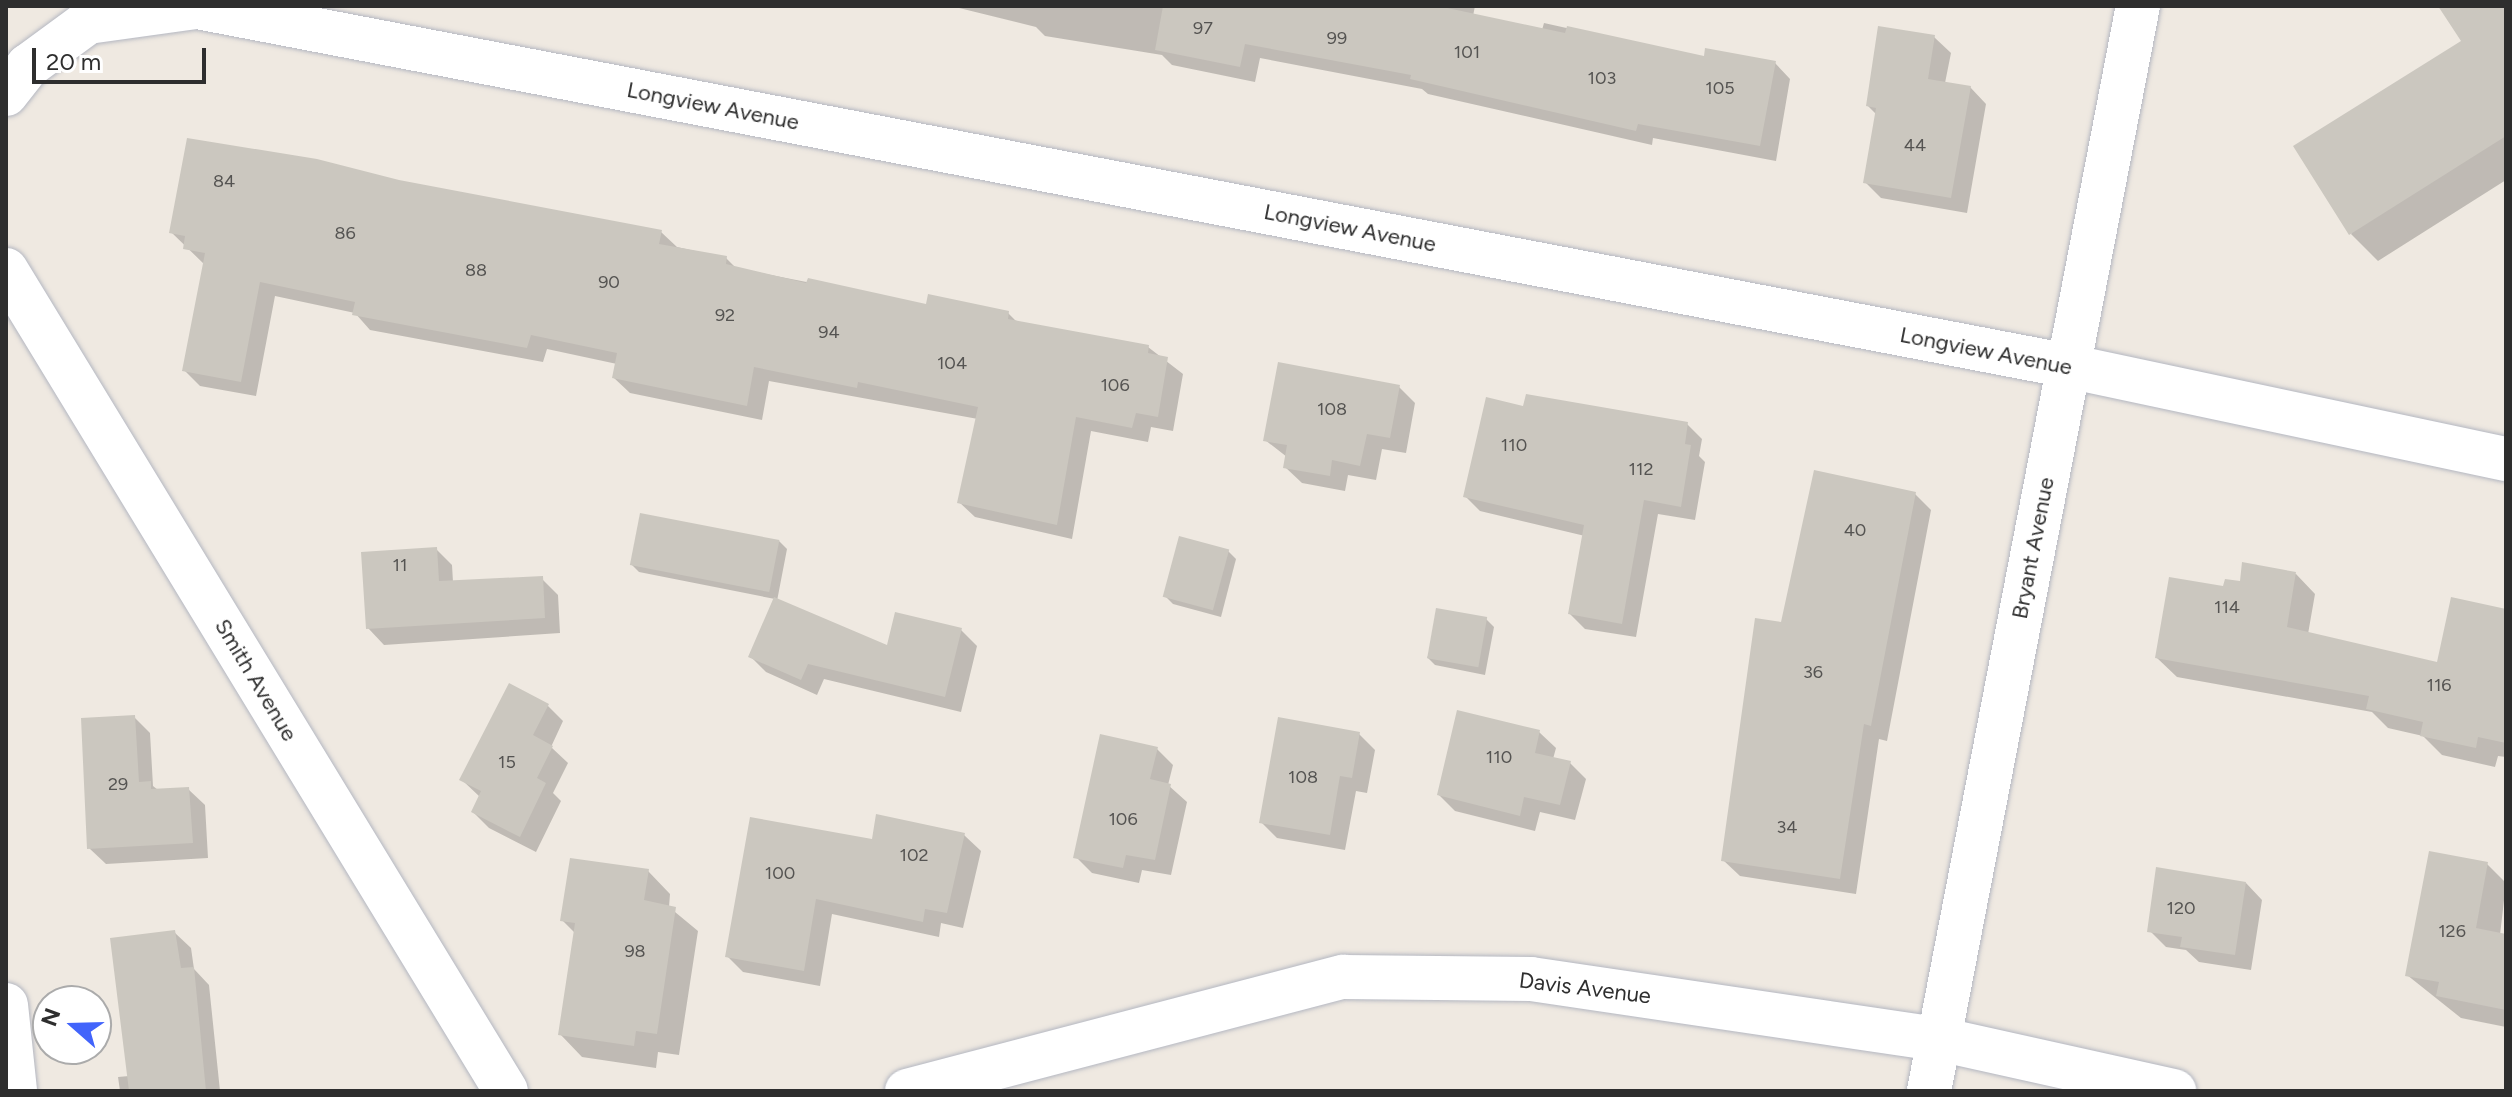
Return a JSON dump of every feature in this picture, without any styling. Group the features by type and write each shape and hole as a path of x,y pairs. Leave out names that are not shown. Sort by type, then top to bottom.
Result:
{"street":[{"name":"Longview Avenue","path":"6,94 28,66 88,22 194,6 2068,366 2506,459"},
{"name":"Bryant Avenue","path":"1929,1091 2138,6"},
{"name":"Smith Avenue","path":"6,270 506,1091"},
{"name":"Davis Avenue","path":"907,1091 1343,977 1531,979 1939,1039 2174,1091"},
{"path":"6,1005 15,1091"}],"building":[{"path":"1163,6 1438,6 1565,33 1567,26 1704,56 1705,48 1776,61 1760,146 1638,124 1636,131 1410,79 1411,75 1245,44 1240,67 1155,50"},
{"path":"2438,6 2506,6 2506,136 2349,235 2293,146 2461,41"},
{"path":"1878,26 1935,35 1928,79 1971,86 1951,198 1863,183 1876,108 1866,106"},
{"path":"187,138 317,159 399,180 662,230 659,244 727,256 726,264 806,283 808,278 926,304 928,294 1009,311 1008,319 1149,345 1148,353 1168,357 1158,417 1136,413 1132,428 1076,417 1057,525 957,503 978,407 858,382 857,388 754,367 747,406 612,378 617,353 531,335 527,348 352,315 355,302 260,282 241,382 182,371 205,253 183,249 185,236 169,233"},
{"path":"1278,362 1400,385 1390,438 1367,434 1360,466 1332,460 1330,476 1283,468 1287,445 1263,441"},
{"path":"1526,394 1688,422 1685,444 1691,445 1681,507 1644,500 1622,624 1568,614 1584,525 1463,497 1486,397 1523,406"},
{"path":"1814,470 1916,492 1871,726 1864,724 1840,879 1721,861 1755,618 1781,622"},
{"path":"640,513 779,540 769,592 630,565"},
{"path":"1179,536 1229,549 1213,610 1163,597"},
{"path":"437,547 439,581 543,576 545,618 366,629 361,552"},
{"path":"2242,562 2296,572 2287,627 2437,662 2451,597 2506,609 2506,743 2478,737 2476,748 2420,736 2423,722 2366,709 2369,696 2155,658 2169,577 2223,586 2225,579 2240,581"},
{"path":"774,597 887,645 895,612 962,628 945,697 808,664 801,680 748,657"},
{"path":"1436,608 1487,617 1478,667 1427,658"},
{"path":"509,683 549,704 533,735 553,746 537,778 546,783 520,837 471,812 481,791 459,780"},
{"path":"1457,710 1540,730 1535,753 1571,761 1560,805 1524,797 1520,816 1437,795"},
{"path":"135,715 139,782 151,781 151,789 189,787 193,843 87,849 81,718"},
{"path":"1278,717 1360,732 1352,778 1340,776 1330,835 1259,823"},
{"path":"1100,734 1158,747 1150,779 1171,784 1155,860 1126,855 1123,868 1073,858"},
{"path":"876,814 965,833 947,913 925,909 923,922 816,899 804,971 725,957 750,817 872,839"},
{"path":"2429,851 2488,862 2476,928 2506,934 2506,1010 2436,996 2439,982 2405,976"},
{"path":"570,858 649,869 644,900 676,907 657,1034 636,1031 634,1046 558,1035 575,923 560,921"},
{"path":"2156,867 2246,882 2235,955 2180,947 2182,937 2147,932"},
{"path":"175,930 181,968 194,967 206,1091 129,1091 110,938"}]}
